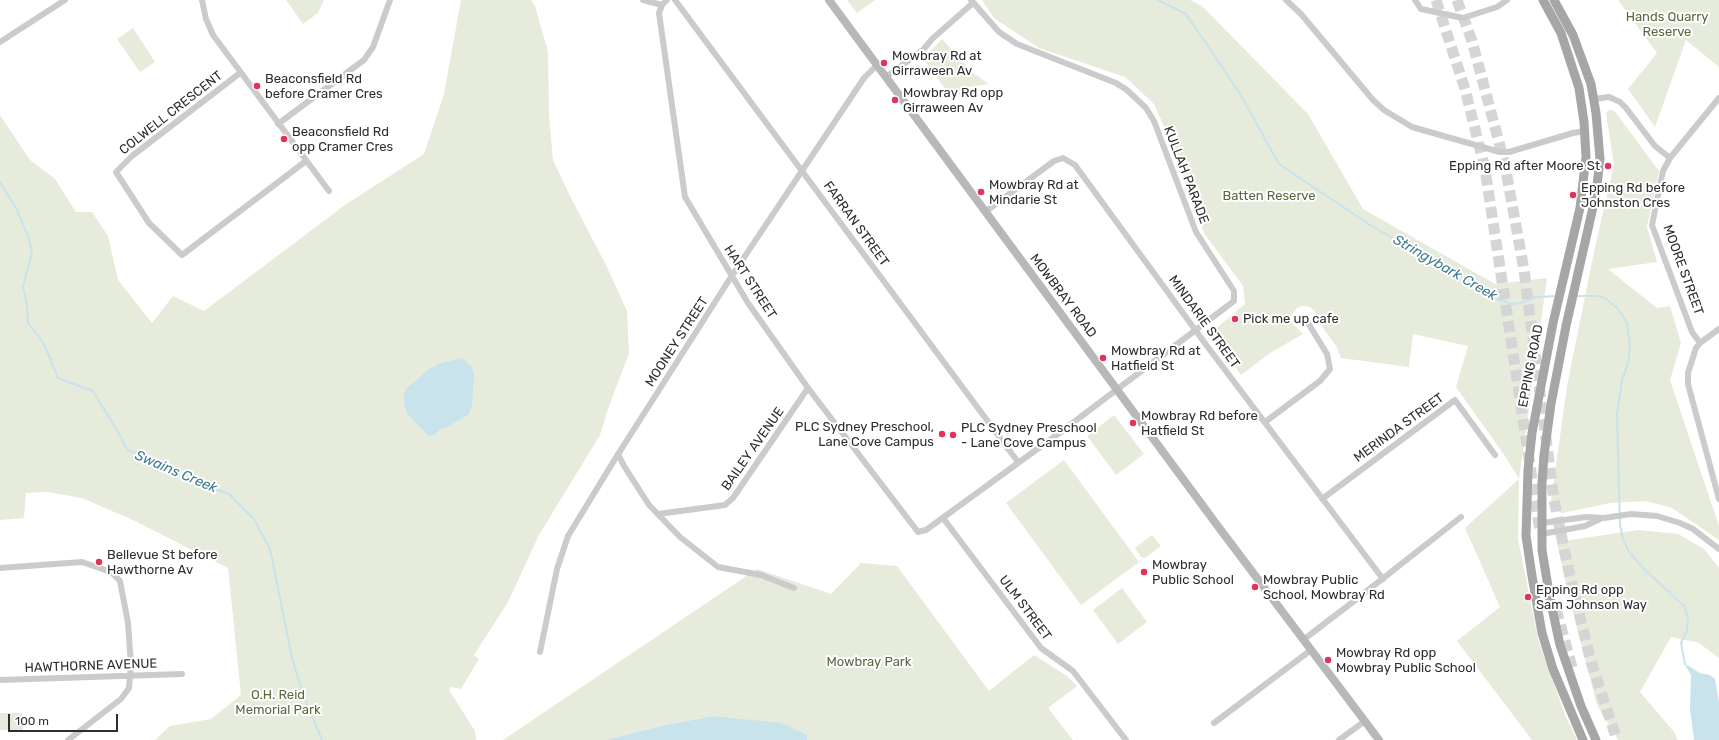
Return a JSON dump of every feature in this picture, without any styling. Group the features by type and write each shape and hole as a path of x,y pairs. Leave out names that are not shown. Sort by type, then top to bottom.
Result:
{"main road":[{"name":"MOWBRAY ROAD","path":"829,0 1117,390 1379,740"},
{"name":"EPPING ROAD","path":"1543,0 1561,33 1568,51 1582,101 1586,157 1584,187 1553,323 1532,433 1526,536 1535,598 1548,654 1564,698 1583,740"},
{"name":"EPPING ROAD","path":"1554,0 1574,35 1584,60 1594,99 1600,159 1596,194 1566,326 1551,404 1544,455 1542,550 1550,599 1560,645 1581,706 1596,740"},
{"path":"1582,101 1594,99"},
{"path":"1526,524 1542,523"},
{"path":"1526,536 1542,534"}],"street":[{"path":"0,42 65,0"},
{"path":"202,0 205,15 213,35 329,192"},
{"path":"278,124 364,60 373,46 390,0"},
{"path":"643,0 664,2"},
{"name":"FARRAN STREET","path":"675,0 1018,462"},
{"path":"1286,0 1301,14 1373,100 1384,110 1412,127 1500,152 1509,152 1573,133 1585,132"},
{"path":"1415,0 1421,9 1463,18 1497,7 1507,0"},
{"name":"HART STREET","path":"664,2 659,13 684,197 731,277 808,388 918,532"},
{"path":"886,77 922,50 972,2"},
{"name":"KULLAH PARADE","path":"918,532 926,530 943,518 1117,390 1234,301 1234,291 1196,232 1154,121 1146,108 1128,90 1116,83 1017,44 999,32 972,2"},
{"name":"MOONEY STREET","path":"540,652 557,569 568,536 618,454 731,277 864,78 877,65"},
{"name":"COLWELL CRESCENT","path":"240,73 132,156 116,172 149,223 182,255 306,161"},
{"path":"1594,99 1609,97 1620,102 1655,146 1670,158"},
{"name":"MOORE STREET","path":"1700,344 1692,332 1652,225 1664,171 1670,158 1719,98"},
{"name":"MINDARIE STREET","path":"985,212 1054,161 1063,158 1074,165 1382,579"},
{"path":"1265,422 1320,381 1330,369 1327,354 1305,318"},
{"path":"1719,329 1696,348 1688,373 1688,384 1719,498"},
{"name":"BAILEY AVENUE","path":"658,514 725,505 734,498 808,388"},
{"name":"MERINDA STREET","path":"1322,498 1455,400 1496,454"},
{"path":"618,454 649,505 680,537 718,567 761,575 794,588"},
{"path":"1542,523 1586,517 1604,518 1631,514 1657,516 1680,523 1705,537 1719,549"},
{"path":"1303,640 1461,517"},
{"name":"ULM STREET","path":"943,518 1041,648 1073,671 1126,740"},
{"path":"1542,534 1585,526 1604,518"},
{"path":"0,568 82,562 111,572 121,584 127,615 131,676 129,688 125,696 68,740"},
{"path":"1214,722 1311,650"},
{"name":"HAWTHORNE AVENUE","path":"0,680 182,674"},
{"path":"1339,740 1365,721"}],"green space":[{"path":"286,0 324,0 318,13 303,24"},
{"name":"O.H. Reid Memorial Park","path":"461,0 531,0 535,6 548,52 549,116 553,160 607,267 627,311 629,353 600,435 539,535 508,602 474,655 479,659 461,689 451,687 449,690 475,731 476,740 155,740 170,726 211,719 241,695 228,568 135,521 82,498 48,492 26,493 24,518 0,520 0,115 30,160 55,179 76,212 92,212 108,236 118,280 152,323 173,296 204,311 345,205 424,154 444,94"},
{"path":"847,0 875,0 857,13"},
{"name":"Batten Reserve","path":"982,0 1190,0 1202,6 1308,114 1363,209 1495,284 1547,278 1519,479 1505,456 1456,387 1468,346 1413,334 1409,367 1341,358 1336,346 1318,321 1316,313 1310,307 1303,306 1297,308 1291,316 1291,322 1303,334 1270,353 1241,375 1212,332 1245,304 1243,286 1204,233 1174,149 1154,104 1125,77 1039,48 994,18"},
{"name":"Hands Quarry Reserve","path":"1618,0 1719,0 1719,67 1686,40 1655,127 1628,89 1657,53"},
{"path":"133,28 155,62 140,72 117,39"},
{"path":"942,39 973,73 989,84 968,87 956,97 950,95 923,59"},
{"path":"1609,110 1613,110 1616,113 1659,171 1647,227 1657,262 1608,269 1657,308 1670,306 1681,343 1670,380 1719,526 1719,540 1672,508 1646,501 1610,503 1562,513 1550,508 1567,386 1595,247 1614,165 1606,113"},
{"path":"1114,415 1144,454 1116,475 1087,436"},
{"path":"1064,460 1139,562 1081,605 1006,503"},
{"path":"1519,479 1518,539 1538,639 1565,715 1577,740 1532,740 1457,641 1500,607 1465,528"},
{"path":"1638,530 1678,534 1704,549 1719,568 1719,658 1699,643 1671,637 1640,692 1674,732 1678,740 1618,740 1597,705 1567,589 1557,542"},
{"path":"1152,535 1161,546 1145,558 1141,557 1135,548"},
{"name":"Mowbray Park","path":"861,563 897,566 989,691 1034,655 1067,676 1077,686 1048,708 1073,740 807,740 807,735 713,716 665,725 605,740 503,740 757,569 831,594"},
{"path":"1122,588 1147,622 1118,644 1093,610"},
{"path":"0,713 22,713 23,730 0,730"}],"water":[{"path":"462,358 471,366 474,374 472,405 469,414 439,430 434,435 429,436 407,413 404,404 406,389 429,369 441,363"},
{"path":"1684,663 1700,673 1710,675 1715,679 1719,702 1719,740 1694,740 1690,709 1691,675"},
{"path":"713,716 781,723 807,735 807,740 605,740 665,725"}],"waterway":[{"name":"Stringybark Creek","path":"1158,0 1186,14 1239,92 1279,164 1370,225 1498,300 1514,304 1536,297 1557,296"},
{"name":"Swains Creek","path":"0,182 16,208 28,236 32,253 23,286 27,305 28,323 44,344 58,378 93,391 121,437 127,450 149,458 188,479 229,494 254,519 270,549 292,658 303,695 322,740"},
{"name":"Stringybark Creek","path":"1576,296 1596,296 1605,298 1618,309 1627,323 1630,347 1628,363 1622,380 1617,414 1620,525 1623,539 1629,552 1646,571 1684,606 1688,618 1687,631 1681,643 1685,664"}],"tunnel":[{"path":"1436,0 1465,89 1485,169 1540,531"},
{"path":"1457,0 1472,41 1505,165 1524,270 1554,500 1569,572 1591,662 1617,740"},
{"path":"1556,609 1573,671"}],"place":[{"name":"Mowbray Rd at Girraween Av","path":"884,63"},
{"name":"Beaconsfield Rd before Cramer Cres","path":"257,86"},
{"name":"Mowbray Rd opp Girraween Av","path":"895,100"},
{"name":"Beaconsfield Rd opp Cramer Cres","path":"284,139"},
{"name":"Epping Rd after Moore St","path":"1608,166"},
{"name":"Mowbray Rd at Mindarie St","path":"981,192"},
{"name":"Epping Rd before Johnston Cres","path":"1573,195"},
{"name":"Pick me up cafe","path":"1235,319"},
{"name":"Mowbray Rd at Hatfield St","path":"1103,358"},
{"name":"Mowbray Rd before Hatfield St","path":"1133,423"},
{"name":"PLC Sydney Preschool, Lane Cove Campus","path":"942,434"},
{"name":"PLC Sydney Preschool - Lane Cove Campus","path":"953,435"},
{"name":"Bellevue St before Hawthorne Av","path":"99,562"},
{"name":"Mowbray Public School","path":"1144,572"},
{"name":"Mowbray Public School, Mowbray Rd","path":"1255,587"},
{"name":"Epping Rd opp Sam Johnson Way","path":"1528,597"},
{"name":"Mowbray Rd opp Mowbray Public School","path":"1328,660"}]}
